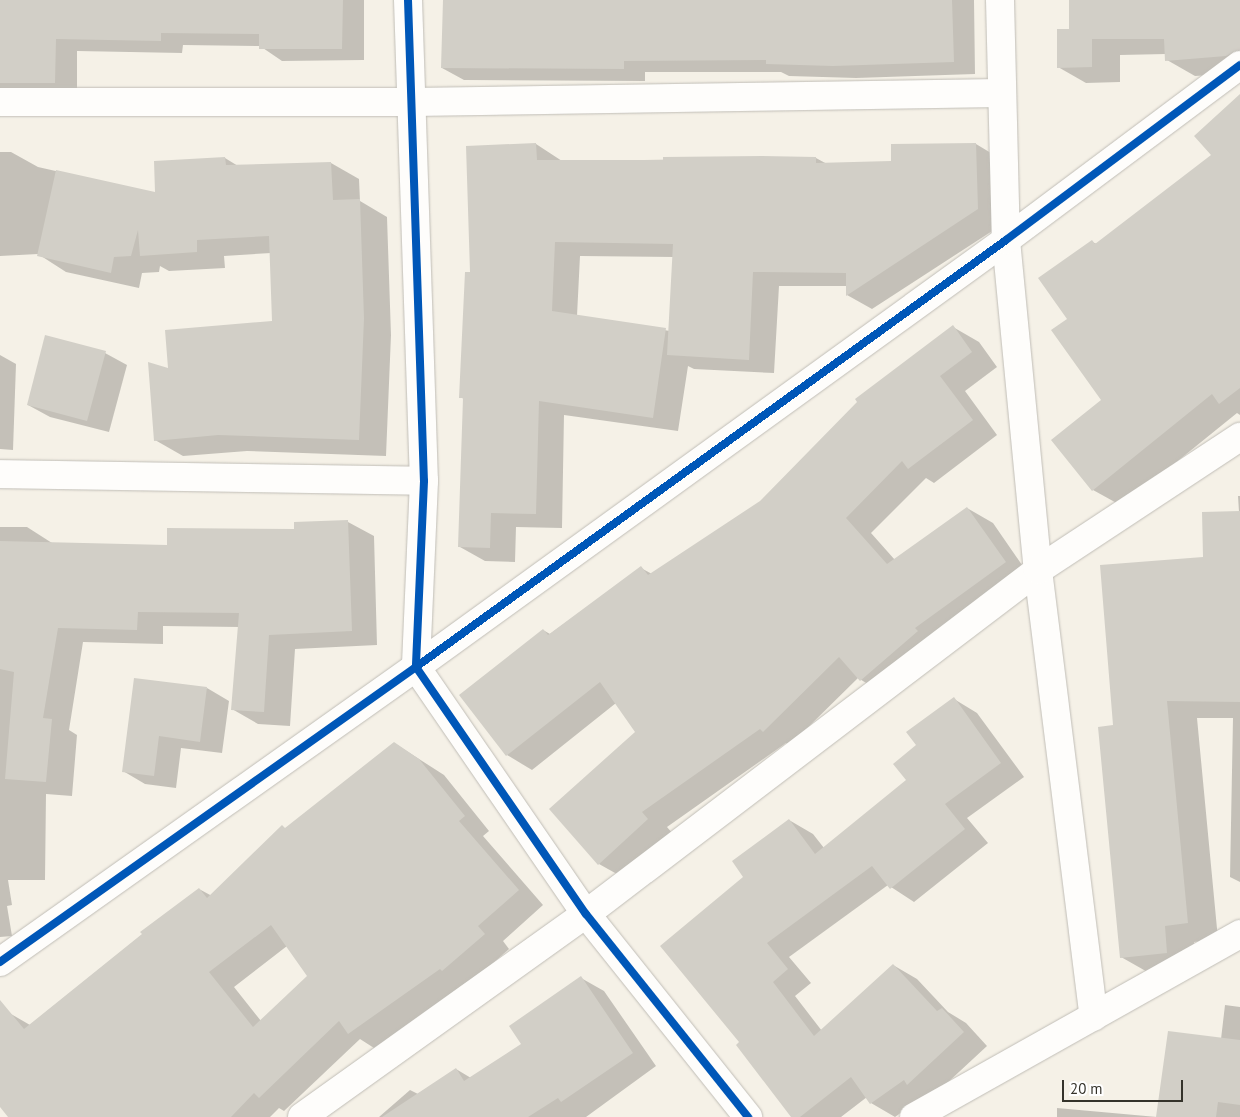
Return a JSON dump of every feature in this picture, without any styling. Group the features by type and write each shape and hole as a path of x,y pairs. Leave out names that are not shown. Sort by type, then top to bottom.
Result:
{"street":[{"path":"408,0 413,102 424,481 416,667 586,914 748,1117"},
{"path":"1000,0 1006,240 1038,570 1094,1017"},
{"path":"0,962 416,667 1006,240 1240,65"},
{"path":"0,102 413,102 1002,93"},
{"path":"302,1117 586,914 1038,570 1240,437"},
{"path":"0,474 424,481"},
{"path":"914,1117 1240,934"}],"building":[{"path":"0,0 343,0 342,49 259,49 259,34 161,33 161,41 56,39 55,83 0,83"},
{"path":"443,0 952,0 954,62 833,66 766,64 766,60 624,61 624,69 441,68"},
{"path":"1069,0 1240,0 1240,50 1226,56 1165,61 1164,39 1092,39 1092,67 1057,68 1057,29 1069,29"},
{"path":"1240,94 1240,388 1219,404 1212,394 1092,491 1051,440 1101,400 1051,330 1067,319 1038,278 1092,240 1095,244 1211,155 1194,136"},
{"path":"536,143 537,160 663,160 663,157 762,156 816,157 816,163 891,161 891,144 976,143 978,209 846,296 846,273 753,272 749,360 667,355 673,244 555,242 552,311 666,328 653,418 539,401 536,514 491,513 490,548 458,547 463,398 459,398 465,272 470,272 466,146"},
{"path":"225,157 226,165 331,162 333,200 360,199 364,318 359,440 218,435 154,441 148,362 168,368 165,330 272,321 269,236 197,240 197,252 140,256 138,230 131,256 114,257 111,273 37,256 56,170 155,192 154,161"},
{"path":"953,325 972,352 940,376 973,420 908,469 902,461 846,518 887,564 967,507 1006,562 915,628 918,631 860,681 839,657 763,732 760,729 642,812 648,819 598,865 549,809 635,732 600,682 506,756 459,695 543,629 548,635 641,566 648,575 760,501 857,402 855,399"},
{"path":"45,335 106,351 87,421 27,405"},
{"path":"1240,511 1240,702 1167,701 1188,923 1165,926 1167,953 1120,958 1098,727 1113,725 1100,565 1203,557 1202,512"},
{"path":"348,520 352,631 269,635 264,712 231,710 239,613 138,612 137,630 58,628 43,718 52,719 46,782 5,779 14,672 0,669 0,541 167,545 167,528 294,529 294,522"},
{"path":"134,678 207,687 200,742 159,736 154,776 122,772"},
{"path":"954,697 1001,763 945,804 965,829 890,889 872,866 767,943 788,969 773,982 814,1036 893,964 937,1011 942,1008 964,1032 907,1085 904,1080 870,1104 851,1077 800,1117 791,1117 736,1045 739,1042 660,946 743,877 732,861 789,819 815,854 906,780 893,764 916,745 906,732"},
{"path":"394,742 419,759 465,816 459,821 519,890 478,926 485,934 442,971 440,969 348,1034 339,1021 259,1098 254,1093 231,1117 8,1117 0,1107 0,1000 24,1029 142,934 140,932 199,888 207,898 282,825 285,828","holes":["271,925 307,976 253,1027 209,972"]},
{"path":"581,976 633,1053 561,1102 558,1098 528,1117 382,1117 456,1068 464,1081 521,1044 509,1026"},
{"path":"1168,1031 1240,1040 1240,1105 1218,1102 1216,1117 1156,1117"}],"cycle path":[{"path":"408,0 424,481 416,667 586,914 748,1117"},
{"path":"0,962 416,667 1006,240 1240,65"}]}
